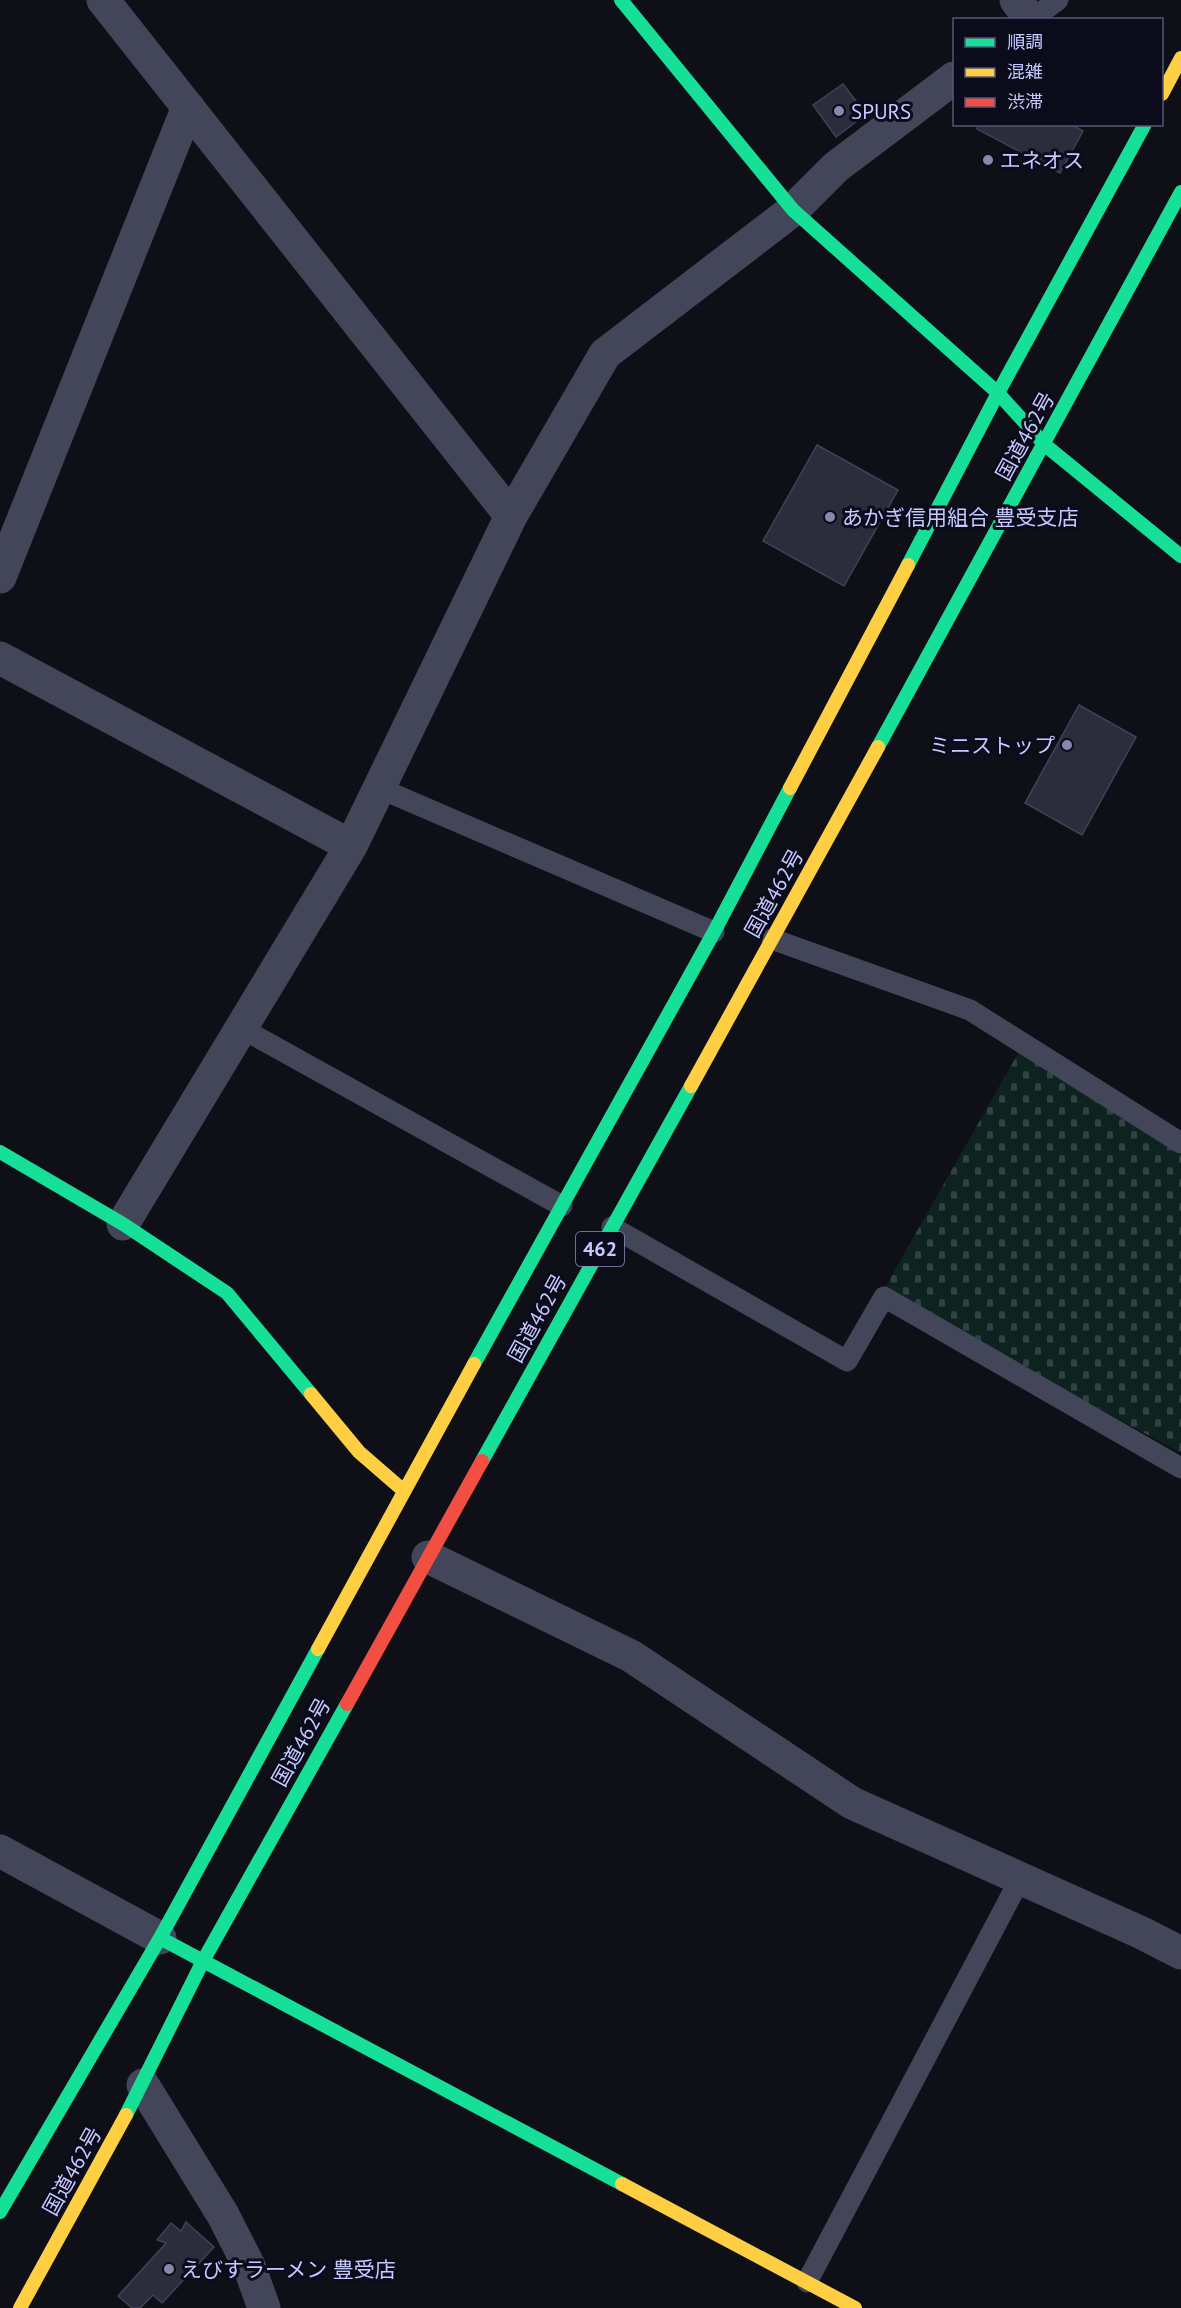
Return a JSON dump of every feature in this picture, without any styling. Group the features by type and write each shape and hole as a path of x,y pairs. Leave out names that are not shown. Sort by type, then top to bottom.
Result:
{"main road":[{"path":"621,0 793,210 998,393 1045,445 1181,556"},
{"path":"1163,90 1181,58"},
{"name":"国道462号","path":"0,2212 160,1938 404,1491 714,932 998,393 1144,126"},
{"name":"国道462号","path":"20,2308 143,2085 203,1961 772,939 1045,445 1181,192"},
{"path":"0,1152 123,1224 227,1293 359,1452 404,1491"},
{"path":"160,1938 855,2308"}],"street":[{"path":"103,0 511,516"},
{"path":"1016,0 1030,18"},
{"path":"123,1224 351,846 511,516 605,354 793,210 836,167 953,79"},
{"path":"0,577 188,107"},
{"path":"0,658 351,846"},
{"path":"428,1557 631,1656 852,1803 1142,1933 1181,1953"},
{"path":"0,1851 160,1938"},
{"path":"143,2085 223,2216 249,2266 264,2308"}],"lane":[{"path":"1032,18 1058,0"},
{"path":"380,788 714,932"},
{"path":"772,939 970,1010 1181,1143"},
{"path":"241,1029 562,1206"},
{"path":"612,1227 847,1361 884,1297 1181,1468"},
{"path":"807,2282 1020,1879"}],"green space":[{"path":"1020,1050 1181,1154 1181,1453 883,1291"}],"building":[{"path":"843,84 866,114 836,137 813,105"},
{"path":"978,126 1074,126 1083,131 1060,173 977,129"},
{"path":"817,445 898,490 844,586 763,541"},
{"path":"1079,705 1136,737 1082,835 1025,803"},
{"path":"186,2222 214,2247 162,2303 153,2295 140,2308 132,2308 118,2296 166,2243 157,2240 171,2223 181,2231"}],"traffic: fast":[{"path":"621,0 793,210 998,393 1045,445 1181,556"},
{"path":"908,565 998,393 1144,126"},
{"path":"878,747 1181,192"},
{"path":"474,1364 714,932 790,788"},
{"path":"482,1461 691,1086"},
{"path":"0,1152 123,1224 227,1293 311,1394"},
{"path":"0,2212 160,1938 318,1649"},
{"path":"126,2115 203,1961 347,1704"},
{"path":"160,1938 622,2184"}],"traffic: slow":[{"path":"1163,92 1181,58"},
{"path":"790,788 908,565"},
{"path":"691,1086 878,747"},
{"path":"318,1649 474,1364"},
{"path":"311,1394 359,1452 404,1491"},
{"path":"20,2308 126,2115"},
{"path":"622,2184 855,2308"}],"traffic: jam":[{"path":"347,1704 482,1461"}],"place":[{"name":"SPURS","path":"839,111"},
{"name":"エネオス","path":"988,160"},
{"name":"あかぎ信用組合 豊受支店","path":"830,517"},
{"name":"ミニストップ","path":"1067,745"},
{"name":"えびすラーメン 豊受店","path":"169,2269"}]}
